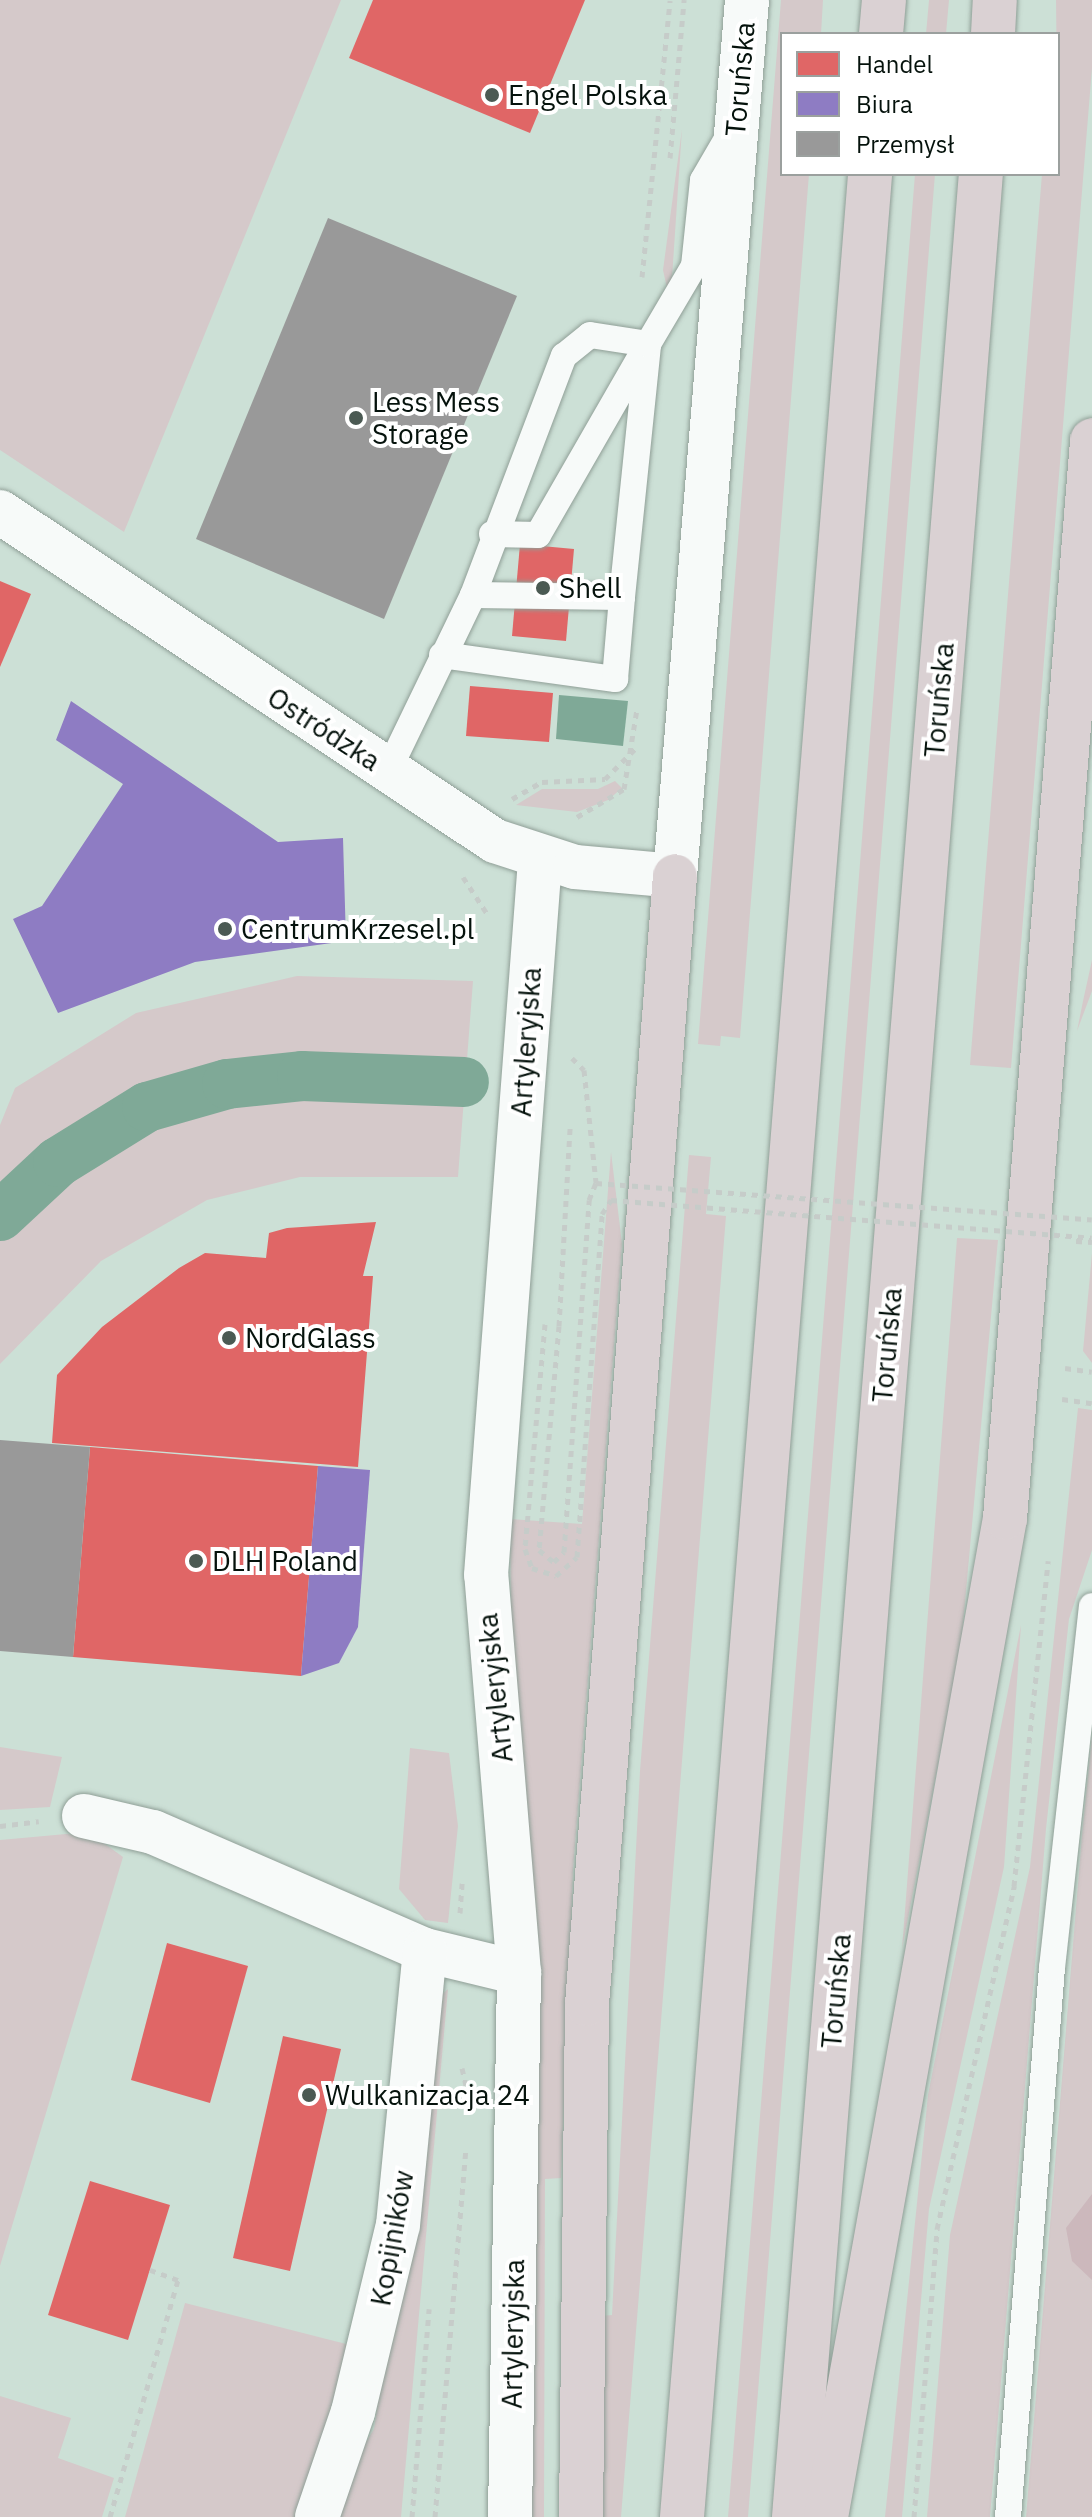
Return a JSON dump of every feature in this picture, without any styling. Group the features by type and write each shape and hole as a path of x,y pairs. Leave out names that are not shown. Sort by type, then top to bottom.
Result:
{"highway":[{"path":"881,32 884,0"},
{"path":"993,32 995,0"},
{"path":"682,2517 870,176"},
{"name":"Toruńska","path":"794,2517 981,176"},
{"path":"826,2517 990,1627 1033,1183 1092,441"},
{"path":"581,2517 587,2004 675,876"}],"street":[{"name":"Toruńska","path":"675,876 747,0"},
{"name":"Ostródzka","path":"0,512 484,835 540,860 675,876"},
{"name":"Artyleryjska","path":"510,2517 519,1973 485,1596 540,860"},
{"path":"84,1816 153,1832 425,1950 519,1973"},
{"name":"Kopijników","path":"317,2517 353,2412 398,2225 425,1950"}],"lane":[{"path":"492,534 538,535 694,266 703,180 737,120"},
{"path":"388,771 473,595 492,534 564,356 590,335 648,344"},
{"path":"442,655 615,679 648,344"},
{"path":"473,595 622,597"},
{"path":"1008,2517 1069,1780 1092,1606"}],"path":[{"path":"484,835 462,877 495,925 535,926"},
{"path":"559,1326 539,1550 554,1562 564,1552 589,1200 596,1183 583,1067 572,1058"},
{"path":"596,1183 1092,1219"},
{"path":"545,1324 525,1549 535,1570 556,1576 577,1557 602,1214 611,1200 1092,1240"},
{"path":"1075,1255 1079,1200"},
{"path":"1076,1241 1092,1240"},
{"path":"1061,1414 1066,1354"},
{"path":"1065,1368 1092,1372"},
{"path":"1062,1399 1092,1403"},
{"path":"914,2517 937,2229 1014,1886 1049,1552"},
{"path":"110,2517 178,2280 150,2270"}],"shaded area":[{"path":"0,0 341,0 124,532 0,450"},
{"path":"781,0 823,0 821,32 780,32 780,176 809,176 740,1038 721,1036 720,1046 698,1044"},
{"path":"929,0 949,0 946,32 926,32"},
{"path":"1056,0 1092,0 1092,68 1011,1068 970,1065 1042,176 1060,176 1060,32 1056,32"},
{"path":"682,129 672,278 668,293 663,270"},
{"path":"915,176 935,176 748,2517 728,2517"},
{"path":"559,695 628,701 623,746 556,739"},
{"path":"615,781 622,788 608,800 577,812 516,805 542,789 598,789"},
{"path":"1092,960 1092,991 1077,1031 1083,1001"},
{"path":"297,976 473,981 458,1177 300,1177 207,1200 101,1261 0,1364 0,1125 15,1088 136,1013"},
{"path":"611,1152 622,1244 573,1870 561,2178 545,2179 544,2517 521,2517 510,1519 582,1524"},
{"path":"689,1155 711,1157 706,1214 726,1216 621,2517 601,2517 601,2316 612,2315 640,1771"},
{"path":"957,1238 998,1240 961,1646 902,1949"},
{"path":"1092,1253 1092,1363 1083,1351"},
{"path":"1078,1408 1092,1410 1092,1550 1069,1619 1046,1829 990,2517 927,2517 950,2235 1030,1867"},
{"path":"1021,1625 1004,1867 929,2209 902,2517 885,2517 928,2095"},
{"path":"1092,1735 1092,2517 1026,2517 1082,1835"},
{"path":"0,1747 62,1757 50,1807 0,1810"},
{"path":"410,1748 449,1753 458,1826 448,1923 425,1920 399,1889"},
{"path":"66,1834 94,1836 123,1857 0,2266 0,1840"},
{"path":"448,1989 401,2517 334,2517 350,2467 374,2429 437,1999"},
{"path":"1092,2194 1092,2280 1072,2261 1066,2228"},
{"path":"185,2303 350,2345 309,2517 125,2517"},
{"path":"0,2396 71,2418 58,2458 114,2478 102,2517 0,2517"}],"building: Handel":[{"name":"Engel Polska","path":"373,0 585,0 530,133 349,58"},
{"path":"520,544 574,549 566,641 512,636"},
{"path":"0,581 31,594 0,667"},
{"path":"470,686 553,693 549,742 466,736"},
{"name":"NordGlass","path":"376,1222 363,1276 373,1276 358,1467 52,1443 57,1375 102,1327 179,1268 205,1253 266,1258 269,1233 287,1228"},
{"name":"DLH Poland","path":"90,1447 318,1466 301,1676 73,1657"},
{"path":"167,1943 248,1966 210,2103 131,2080"},
{"path":"283,2036 341,2049 290,2271 233,2258"},
{"path":"90,2181 170,2205 128,2340 48,2315"}],"building: Biura":[{"path":"71,701 278,842 343,838 346,941 195,962 58,1013 13,919 42,906 123,784 56,740"},
{"path":"318,1466 370,1470 358,1627 339,1663 301,1676"}],"building: Przemysł":[{"name":"Less Mess Storage","path":"328,218 517,296 384,619 196,539"},
{"path":"0,1440 90,1447 73,1657 0,1651"}],"waterway":[{"path":"0,1216 58,1162 147,1107 227,1084 302,1076 464,1082"}],"place":[{"name":"Engel Polska","path":"492,95"},
{"name":"Less Mess Storage","path":"356,418"},
{"name":"Shell","path":"543,588"},
{"name":"CentrumKrzesel.pl","path":"225,929"},
{"name":"NordGlass","path":"229,1338"},
{"name":"DLH Poland","path":"196,1561"},
{"name":"Wulkanizacja 24","path":"309,2095"}]}
